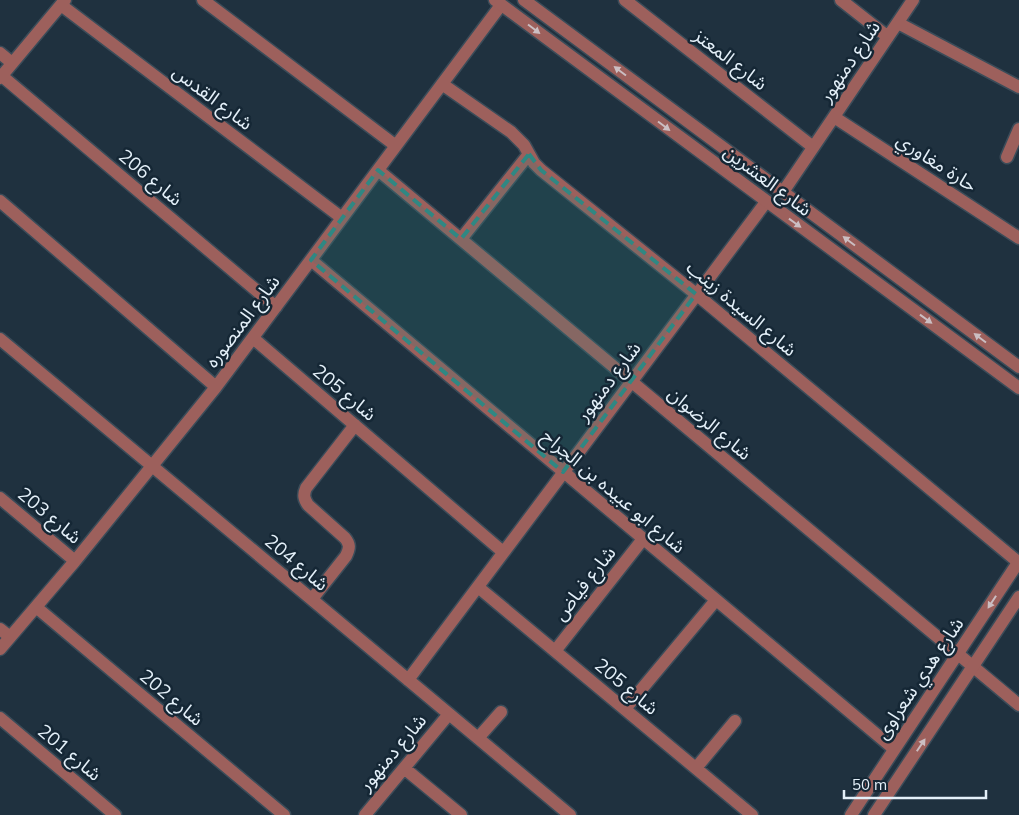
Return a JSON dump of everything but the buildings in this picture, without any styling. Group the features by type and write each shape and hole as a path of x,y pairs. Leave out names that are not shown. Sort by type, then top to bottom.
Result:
{"street":[{"path":"203,0 396,146"},
{"name":"شارع العشرين","path":"524,0 1019,367"},
{"name":"شارع المعتز","path":"625,0 813,147"},
{"path":"842,0 888,37"},
{"name":"شارع دمنهور","path":"783,192 913,0"},
{"name":"شارع المنصوره","path":"0,650 216,387 442,84 498,2"},
{"name":"شارع العشرين","path":"498,2 1019,388"},
{"path":"1,77 63,3"},
{"name":"شارع القدس","path":"63,3 342,218"},
{"path":"898,23 1019,87"},
{"path":"0,53 12,63"},
{"name":"شارع 206","path":"1,77 276,306"},
{"name":"شارع السيدة زينب","path":"442,84 511,132 524,145 534,163 545,174 696,294 1019,562"},
{"name":"حارة مغاوري","path":"834,117 1019,238"},
{"path":"1007,157 1019,129"},
{"path":"461,239 529,154"},
{"name":"شارع الرضوان","path":"378,170 1019,705"},
{"path":"0,201 216,387"},
{"name":"شارع دمنهور","path":"408,680 766,202"},
{"name":"شارع ابو عبيده بن الجراح","path":"310,260 894,750"},
{"name":"شارع 204","path":"0,338 570,815"},
{"name":"شارع 205","path":"252,338 503,552"},
{"path":"312,599 346,556 349,550 349,543 308,505 304,500 304,494 306,488 355,425"},
{"name":"شارع 203","path":"0,498 75,561"},
{"name":"شارع فياض","path":"555,651 643,539"},
{"name":"شارع هدي شعراوى","path":"851,815 1019,562"},
{"name":"شارع 205","path":"478,586 752,815"},
{"name":"شارع هدي شعراوى","path":"874,815 1019,597"},
{"path":"625,709 716,600"},
{"name":"شارع 202","path":"36,607 281,814"},
{"path":"0,629 10,638"},
{"path":"478,738 501,712"},
{"name":"شارع دمنهور","path":"365,815 448,714"},
{"name":"شارع 201","path":"0,718 115,815"},
{"path":"696,768 735,721"},
{"path":"404,768 461,815"}],"highlighted area":[{"path":"529,154 541,170 696,294 563,472 311,260 378,170 461,239"}]}
